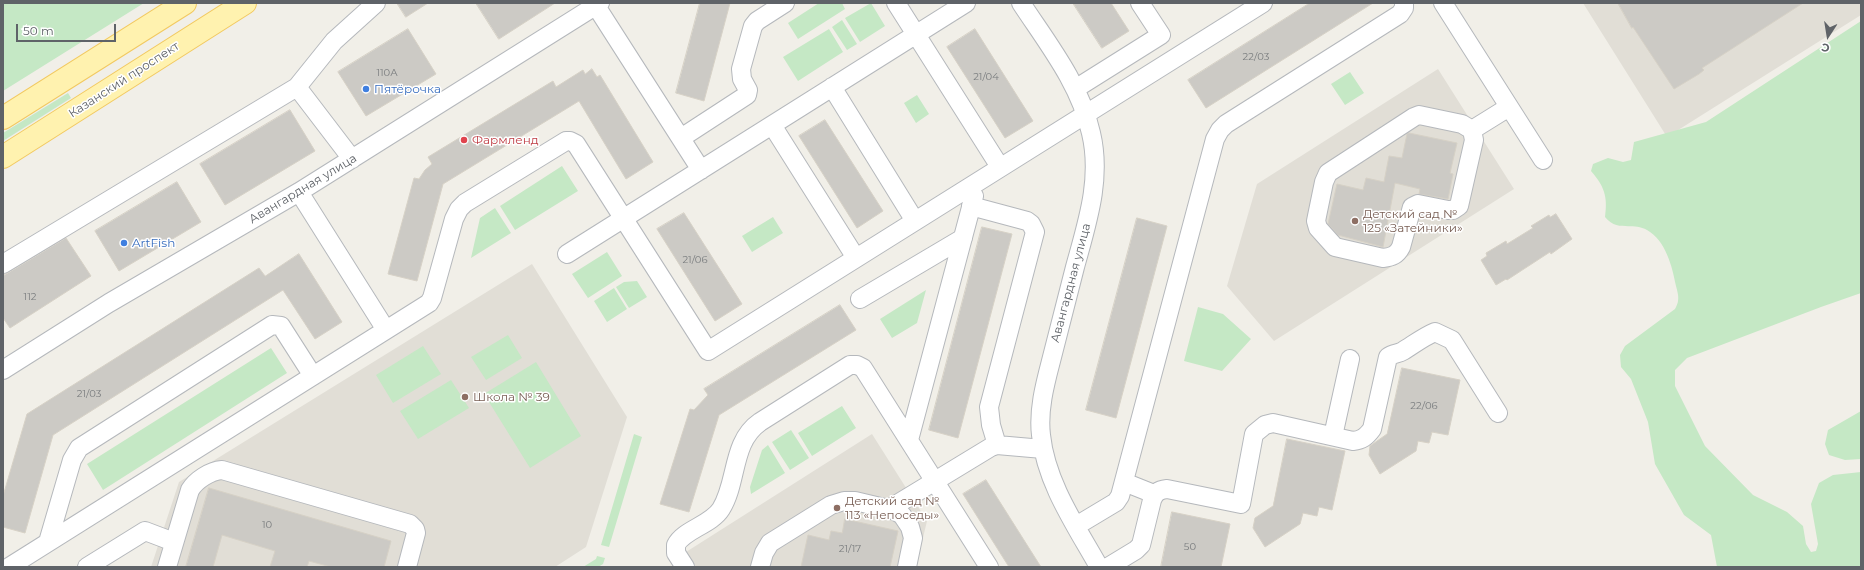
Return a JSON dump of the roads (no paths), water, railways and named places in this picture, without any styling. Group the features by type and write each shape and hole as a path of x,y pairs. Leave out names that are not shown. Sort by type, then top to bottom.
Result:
{"main road":[{"path":"3,118 185,3"},
{"name":"Казанский проспект","path":"3,157 245,3"},
{"path":"55,86 75,86 81,90 82,97 72,113"}],"street":[{"path":"7,257 297,86 334,41 376,3"},
{"path":"680,138 747,95 748,90 742,79 741,70 753,26 757,21 784,3"},
{"path":"896,3 1000,167"},
{"path":"567,254 966,3"},
{"name":"Авангардная улица","path":"1021,3 1069,77 1085,114 1091,134 1095,170 1092,205 1044,390 1040,434 1048,471 1099,567"},
{"path":"1075,89 1161,35 1140,3"},
{"path":"9,567 429,303 432,299 454,219 459,209 465,203 566,141 576,144 708,352 1263,3"},
{"path":"1076,526 1116,502 1120,496 1217,134 1226,124 1400,14 1404,8 1404,3"},
{"path":"1443,3 1543,160"},
{"path":"598,4 700,170"},
{"name":"Авангардная улица","path":"3,370 109,303 299,192 598,4"},
{"path":"297,86 352,159"},
{"path":"832,88 915,221"},
{"path":"1472,130 1509,107"},
{"path":"1419,116 1462,124 1472,130 1474,140 1459,206 1453,210 1418,204 1412,207 1401,247 1395,255 1383,258 1339,248 1332,245 1318,228 1316,221 1324,182 1328,172 1370,145 1414,117 1419,116"},
{"path":"772,125 856,258"},
{"path":"909,440 978,181"},
{"path":"299,192 386,330"},
{"path":"971,206 1027,221 1031,224 1035,232 990,407 990,425 997,445"},
{"path":"860,299 963,238"},
{"path":"48,542 72,460 79,448 266,329 275,324 281,326 313,376"},
{"path":"1108,567 1136,550 1141,545 1154,494 1161,489 1241,504 1254,434 1265,425 1273,424 1353,440 1361,440 1367,436 1372,429 1388,357 1393,353 1400,352 1435,332 1452,340 1498,412"},
{"path":"1333,436 1350,359"},
{"path":"685,567 676,553 676,545 681,539 710,520 720,511 741,446 749,431 760,422 850,366 857,364 863,368 989,567"},
{"path":"889,509 986,449 997,445 1043,450"},
{"path":"167,567 192,487 196,482 214,472 222,470 410,524 415,529 416,533 407,567"},
{"path":"1124,482 1154,494"},
{"path":"760,567 764,553 770,543 831,505 844,501 855,501 889,509 902,515 912,532 913,542 908,567"},
{"path":"87,567 145,531 174,542"}],"place":[{"name":"Пятёрочка","path":"366,89"},
{"name":"Фармленд","path":"464,140"},
{"name":"Детский сад № 125 «Затейники»","path":"1355,221"},
{"name":"ArtFish","path":"124,243"},
{"name":"Школа № 39","path":"465,397"},
{"name":"Детский сад № 113 «Непоседы»","path":"837,508"}]}
